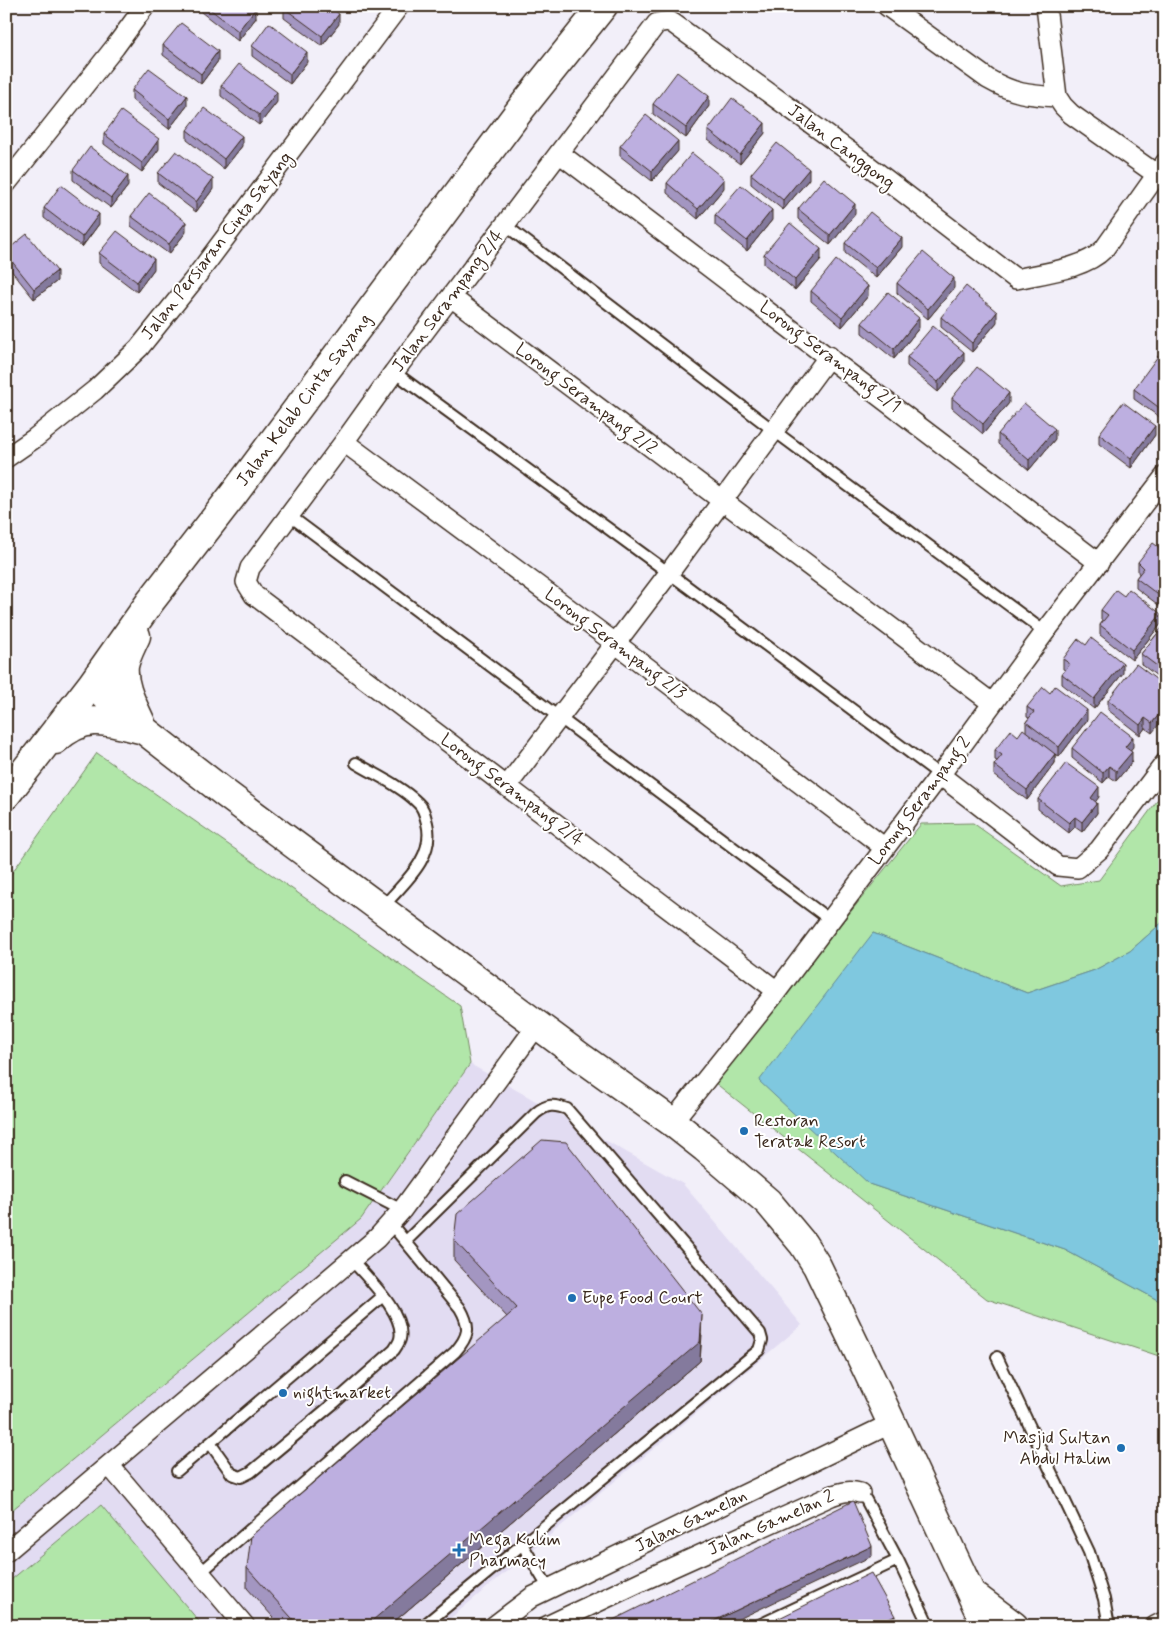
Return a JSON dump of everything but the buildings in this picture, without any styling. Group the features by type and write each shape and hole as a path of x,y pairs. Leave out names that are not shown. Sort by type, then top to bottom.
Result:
{"main road":[{"name":"Jalan Kelab Cinta Sayang","path":"6,795 92,684 150,602 245,480 523,106 603,6"},
{"path":"144,730 129,695 124,665 150,602"},
{"path":"92,684 144,730 226,794 582,1058 672,1122 768,1202 803,1244 828,1288 986,1626"},
{"path":"37,755 61,734 91,720 108,721 144,730"},
{"path":"971,1594 1014,1626"}],"street":[{"path":"6,184 109,55 145,6"},
{"name":"Jalan Persiaran Cinta Sayang","path":"6,458 35,438 95,390 139,348 192,282 399,6"},
{"path":"887,6 988,79 1006,89 1021,94 1057,97"},
{"path":"1046,6 1057,97 1071,114 1160,169"},
{"name":"Jalan Serampang 2/4","path":"248,589 246,582 250,568 394,372 651,30 657,23 663,21"},
{"name":"Jalan Canggong","path":"663,21 669,21 674,24 850,152 1016,279 1081,264 1097,257 1160,169"},
{"name":"Lorong Serampang 2/1","path":"559,153 829,356 1099,563"},
{"name":"Lorong Serampang 2/2","path":"451,297 992,703"},
{"path":"506,786 669,573 829,356"},
{"name":"Lorong Serampang 2/3","path":"344,442 615,643 885,848"},
{"name":"Lorong Serampang 2","path":"672,1122 777,990 940,775 1045,632 1165,476"},
{"name":"Lorong Serampang 2/4","path":"248,589 777,990"},
{"path":"940,775 1058,866 1078,868 1099,850 1165,763"},
{"path":"6,1552 351,1259 397,1217 538,1024"},
{"name":"Jalan Gamelan","path":"494,1626 532,1597 892,1423"},
{"path":"109,1466 245,1626"},
{"name":"Jalan Gamelan 2","path":"547,1626 650,1577 831,1496 851,1490 860,1493"},
{"path":"1155,1626 1165,1621"}],"lane":[{"path":"505,225 774,430 1045,632"},
{"path":"394,372 669,573 940,775"},
{"path":"290,516 830,920"},
{"path":"356,763 418,803 424,812 428,829 429,842 424,857 382,909"},
{"path":"406,1241 544,1107 554,1105 566,1109 760,1333 762,1340 759,1350 423,1626"},
{"path":"200,1573 455,1352 464,1341 468,1330 466,1318 406,1241 397,1217 345,1180"},
{"path":"210,1443 232,1474 241,1477 251,1472 394,1350 400,1338 399,1325 394,1312 383,1296 351,1259"},
{"path":"177,1471 383,1296"},
{"path":"997,1357 1088,1552 1104,1598 1109,1626"},
{"name":"Jalan Gamelan 2","path":"860,1493 866,1500 898,1560 929,1626"},
{"path":"522,1544 549,1590"},
{"path":"756,1626 898,1560"}],"shaded area":[{"path":"470,1064 683,1184 802,1325 441,1626 6,1626 6,1515 361,1219"}],"green space":[{"path":"97,753 460,1006 470,1064 361,1219 6,1515 6,881"},
{"path":"1165,790 1165,920 1130,951 1095,970 1027,993 873,933 869,1184 1065,1250 1165,1304 1165,1358 987,1299 714,1082 921,824 973,823 1061,886 1099,880"},
{"path":"101,1505 203,1626 6,1626 6,1584"}],"water":[{"path":"1165,920 1165,1304 1065,1250 869,1184 759,1081 873,933 1027,993 1095,970 1130,951"}],"place":[{"name":"Restoran Teratak Resort","path":"744,1131"},
{"name":"Eupe Food Court","path":"572,1298"},
{"name":"nightmarket","path":"283,1393"},
{"name":"Masjid Sultan Abdul Halim","path":"1121,1448"},
{"name":"Mega Kulim Pharmacy","path":"459,1550"}]}
